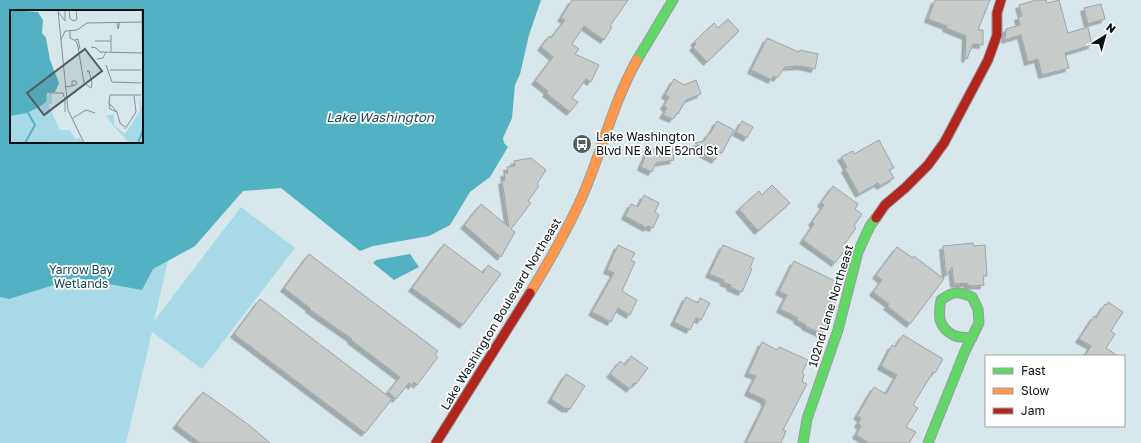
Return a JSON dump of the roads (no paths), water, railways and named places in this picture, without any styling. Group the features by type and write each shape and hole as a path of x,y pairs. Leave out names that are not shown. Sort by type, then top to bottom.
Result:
{"street":[{"name":"Lake Washington Boulevard Northeast","path":"436,443 533,287 571,222 611,119 632,70 673,0"},
{"name":"102nd Lane Northeast","path":"803,443 807,419 838,330 858,252 870,226 885,205 928,165 944,143 988,60 996,35 997,13 1001,0"},
{"path":"928,443 965,351 972,338 979,323 978,309 972,297 962,293 951,293 941,300 938,314 943,327 954,336 972,338"}],"water":[{"name":"Lake Washington","path":"0,0 541,0 529,35 520,74 515,85 512,118 503,138 504,143 508,147 490,177 470,192 450,225 429,236 373,246 360,251 281,188 243,191 195,246 153,269 142,290 76,278 9,299 0,297"},
{"path":"410,254 419,267 394,280 373,263 376,260"}],"place":[{"name":"Lake Washington Blvd NE & NE 52nd St","path":"582,144"}],"park label":[{"name":"Yarrow Bay Wetlands","path":"81,277"}]}
